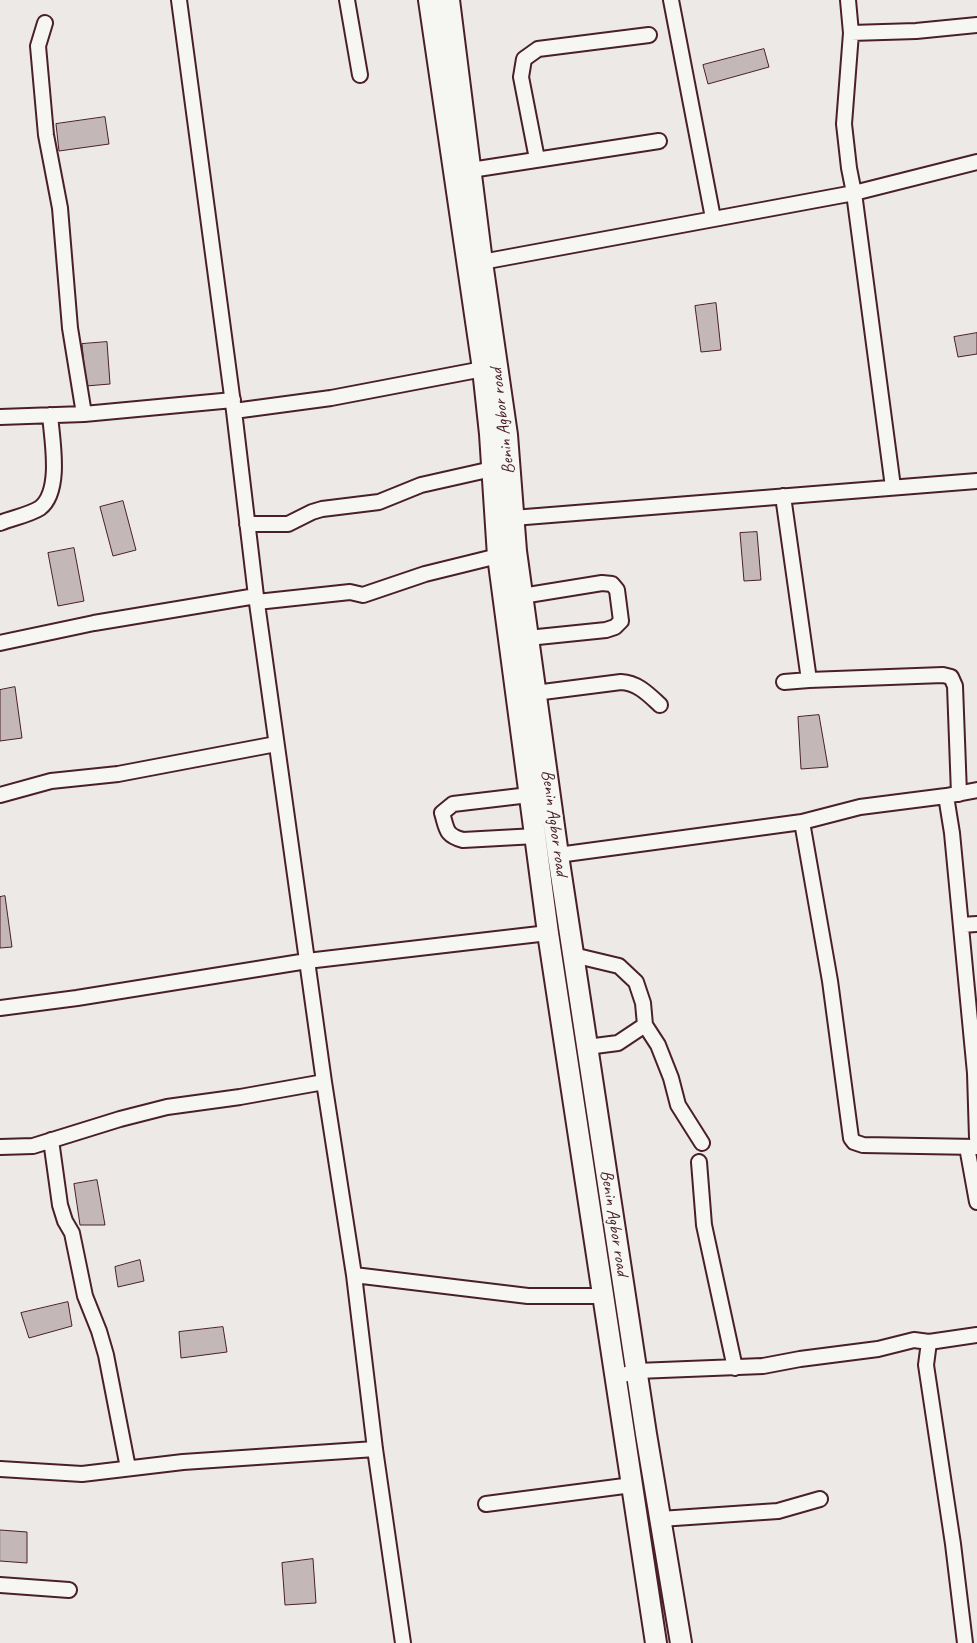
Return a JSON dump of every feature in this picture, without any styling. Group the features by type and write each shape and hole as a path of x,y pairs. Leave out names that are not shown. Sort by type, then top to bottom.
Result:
{"highway":[{"name":"Benin Agbor road","path":"429,0 483,370 498,556 548,933 656,1643"},
{"name":"Benin Agbor road","path":"452,1 470,170 507,435 513,518 522,596 558,855 660,1519 681,1643"}],"street":[{"path":"179,0 233,406 256,599 324,1082 354,1275 375,1449 403,1643"},
{"path":"347,0 360,75"},
{"path":"671,0 712,218"},
{"path":"848,0 851,33 844,124 893,487"},
{"path":"44,23 38,46 46,135 60,208 70,328 84,414"},
{"path":"851,33 916,31 977,25"},
{"path":"537,160 521,77 524,58 538,49 649,35"},
{"path":"470,170 659,141"},
{"path":"482,262 854,193 977,162"},
{"path":"0,417 233,406 331,398 483,370"},
{"path":"0,523 38,509 46,502 51,492 54,479 50,415"},
{"path":"247,524 288,524 322,509 379,502 421,485 492,469"},
{"path":"513,518 977,481"},
{"path":"783,496 809,680"},
{"path":"0,643 94,623 256,599 350,592 364,595 425,574 498,556"},
{"path":"522,596 602,583 612,584 617,590 621,621 615,627 606,630 528,638"},
{"path":"784,682 943,675 951,677 955,686 952,833 976,1073 974,1144 977,1202"},
{"path":"536,693 631,682 660,705"},
{"path":"0,795 51,781 118,774 276,744"},
{"path":"558,855 802,822 860,807 977,790"},
{"path":"529,795 453,804 442,813 448,833 463,840 536,836"},
{"path":"802,822 830,981 850,1138 854,1142 863,1144 974,1144"},
{"path":"961,925 977,924"},
{"path":"0,1008 77,998 307,961 548,933"},
{"path":"573,955 619,966 636,982 643,1002 645,1025 658,1045 671,1078 678,1105 702,1143"},
{"path":"587,1046 618,1043 645,1025"},
{"path":"0,1147 33,1146 166,1107 240,1097 324,1082"},
{"path":"51,1140 60,1205 65,1221 74,1238 85,1296 106,1355 128,1468"},
{"path":"699,1162 704,1225 735,1368"},
{"path":"354,1275 528,1296 604,1296"},
{"path":"616,1377 637,1371 763,1366 800,1358 861,1352 914,1340 929,1342 977,1335"},
{"path":"929,1342 926,1365 952,1535 965,1643"},
{"path":"0,1469 82,1474 183,1462 375,1449"},
{"path":"486,1504 632,1486"},
{"path":"660,1519 778,1510 820,1499"},
{"path":"0,1586 69,1590"}],"building":[{"path":"764,49 769,67 708,84 703,65"},
{"path":"105,117 109,144 59,151 56,124"},
{"path":"716,303 721,350 701,352 695,306"},
{"path":"977,333 977,354 958,357 954,337"},
{"path":"107,342 110,384 86,386 82,344"},
{"path":"123,501 136,550 113,556 100,507"},
{"path":"757,532 761,580 744,581 740,533"},
{"path":"74,548 84,601 58,606 48,553"},
{"path":"15,687 22,738 0,741 0,690"},
{"path":"819,715 828,767 801,769 798,717"},
{"path":"5,896 12,947 0,948 0,897"},
{"path":"97,1180 105,1225 80,1225 74,1184"},
{"path":"140,1260 144,1281 118,1287 115,1267"},
{"path":"68,1302 72,1326 29,1338 21,1313"},
{"path":"223,1327 227,1352 181,1358 179,1332"},
{"path":"0,1530 27,1532 27,1563 0,1561"},
{"path":"313,1559 316,1603 285,1605 282,1563"}]}
